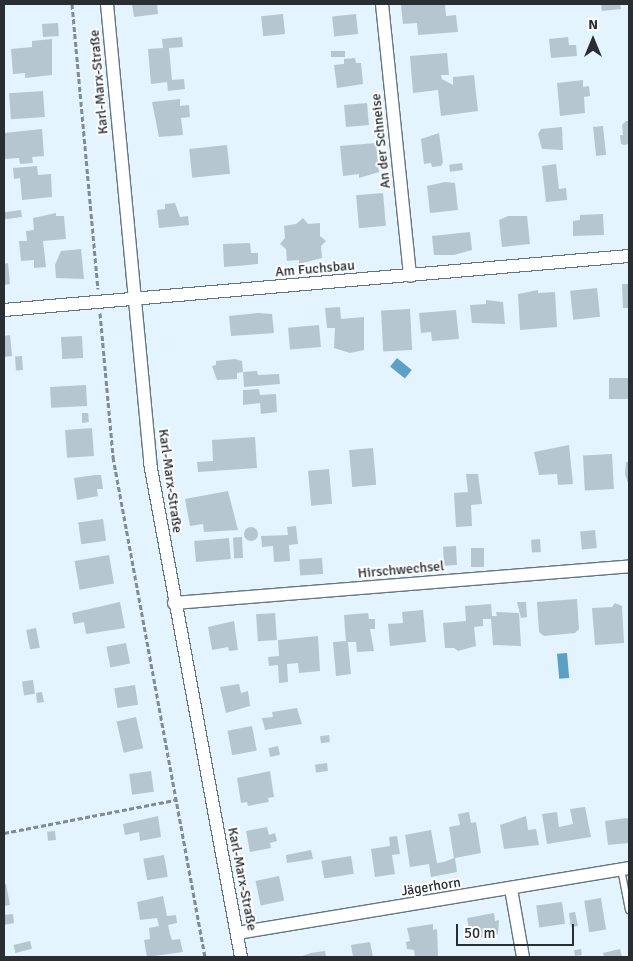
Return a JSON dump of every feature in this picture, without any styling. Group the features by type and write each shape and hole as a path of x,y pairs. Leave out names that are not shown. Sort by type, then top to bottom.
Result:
{"street":[{"name":"Karl-Marx-Straße","path":"107,4 150,463 174,603 241,957"},
{"name":"An der Schneise","path":"382,4 410,276"},
{"name":"Am Fuchsbau","path":"4,310 629,256"},
{"name":"Hirschwechsel","path":"174,603 629,566"},
{"name":"Jägerhorn","path":"237,933 511,889 625,868"},
{"path":"511,889 523,957"}],"lane":[{"path":"625,868 629,910"}],"path":[{"path":"72,4 113,457 205,957"},
{"path":"4,833 175,800"}],"water":[{"path":"397,358 412,370 405,379 390,367"},
{"path":"567,653 569,678 559,679 557,654"}],"building":[{"path":"132,4 157,4 158,14 134,17"},
{"path":"445,4 446,16 456,15 458,32 418,35 417,23 403,24 401,5"},
{"path":"601,4 620,4 621,9 602,11"},
{"path":"283,14 285,34 263,36 261,16"},
{"path":"356,14 358,34 334,36 332,17"},
{"path":"58,23 59,36 43,37 42,24"},
{"path":"182,37 183,47 169,48 172,80 184,79 185,89 168,91 167,82 151,84 148,49 163,48 162,39"},
{"path":"568,37 569,45 576,45 577,56 551,58 549,39"},
{"path":"52,39 52,75 25,78 25,73 13,74 11,49 32,47 32,41"},
{"path":"331,51 345,51 345,57 331,57"},
{"path":"447,53 449,75 441,75 442,79 453,85 453,77 474,75 478,111 441,116 438,90 413,93 410,56"},
{"path":"355,58 356,63 361,63 363,84 337,88 334,65 344,64 344,59"},
{"path":"583,80 583,87 589,86 590,96 584,97 585,113 560,116 557,83"},
{"path":"43,91 45,117 11,119 9,93"},
{"path":"180,99 180,106 189,105 190,117 181,118 183,135 159,137 152,102"},
{"path":"367,103 369,125 346,127 344,105"},
{"path":"629,121 629,144 624,145 621,144 620,135 623,135 622,125"},
{"path":"603,126 606,155 596,156 593,127"},
{"path":"562,127 563,150 542,149 538,134 541,129"},
{"path":"42,129 44,156 32,157 33,163 20,164 19,158 5,159 4,133"},
{"path":"439,133 443,162 441,166 432,167 431,163 424,164 421,139"},
{"path":"376,143 379,172 359,178 359,174 343,176 340,146"},
{"path":"227,145 230,174 192,178 189,149"},
{"path":"462,163 463,170 450,172 449,165"},
{"path":"556,164 559,189 566,188 567,200 546,202 542,166"},
{"path":"37,166 38,175 51,174 52,197 22,200 20,178 14,179 13,168"},
{"path":"445,182 455,183 458,210 430,213 427,186"},
{"path":"383,193 386,226 359,228 356,195"},
{"path":"175,203 180,217 188,216 189,225 159,228 157,210 165,209 165,204"},
{"path":"21,210 22,217 5,219 4,212"},
{"path":"56,213 56,216 64,216 66,239 43,241 46,267 34,268 34,260 21,261 19,241 27,241 26,231 34,230 33,218"},
{"path":"603,214 604,235 573,236 573,221 580,220 580,215"},
{"path":"508,216 527,216 530,244 502,247 499,220"},
{"path":"303,218 308,224 320,223 320,236 326,241 321,246 322,258 299,264 299,260 287,261 286,249 280,244 285,238 284,226 296,224"},
{"path":"470,232 472,250 454,255 434,255 432,236"},
{"path":"250,243 251,253 258,253 258,264 224,267 223,244"},
{"path":"81,249 84,279 56,278 55,265 61,251"},
{"path":"8,263 10,284 4,285 4,264"},
{"path":"622,284 629,284 629,308 623,308"},
{"path":"597,288 600,317 573,320 570,291"},
{"path":"538,290 538,293 555,292 557,327 520,330 518,294"},
{"path":"486,300 503,302 505,324 472,323 470,305 486,304"},
{"path":"340,307 341,319 364,317 364,350 350,353 334,348 335,328 327,328 325,308"},
{"path":"410,309 412,350 383,351 381,311"},
{"path":"456,310 459,339 432,341 431,332 421,333 419,313"},
{"path":"258,313 272,314 274,333 231,336 229,316"},
{"path":"319,325 321,347 290,350 288,328"},
{"path":"10,335 12,356 4,357 4,336"},
{"path":"82,336 83,358 62,359 61,337"},
{"path":"15,356 22,356 23,370 16,370"},
{"path":"235,359 242,361 243,372 237,373 237,379 217,380 212,366 216,365 216,361"},
{"path":"257,371 258,375 279,374 280,384 244,387 243,372"},
{"path":"609,378 629,378 629,399 609,399"},
{"path":"86,385 87,406 51,408 50,387"},
{"path":"259,389 260,395 276,394 277,412 261,414 260,403 243,405 243,390"},
{"path":"82,413 88,413 89,422 82,423"},
{"path":"92,428 94,456 67,458 65,430"},
{"path":"255,437 257,468 198,472 197,462 213,461 212,440"},
{"path":"569,445 573,484 558,485 557,474 539,475 534,452"},
{"path":"373,448 376,485 352,487 349,450"},
{"path":"612,454 614,489 585,490 583,456"},
{"path":"626,462 629,462 629,486 625,474"},
{"path":"329,469 332,504 311,506 308,471"},
{"path":"466,474 478,474 482,504 471,505 472,526 456,527 454,493 468,492"},
{"path":"101,475 103,489 97,489 98,496 77,500 74,478"},
{"path":"228,491 238,530 204,532 203,524 190,526 185,499"},
{"path":"103,519 106,541 81,544 78,522"},
{"path":"296,526 298,544 289,545 290,561 274,562 273,546 262,547 261,536 288,535 287,527"},
{"path":"251,527 256,529 258,534 256,539 251,541 246,539 244,534 246,529"},
{"path":"595,530 597,548 582,549 580,532"},
{"path":"233,537 242,537 243,558 234,558"},
{"path":"229,538 231,559 196,562 194,541"},
{"path":"540,539 541,552 532,553 531,540"},
{"path":"456,546 457,565 444,566 443,547"},
{"path":"471,548 484,548 484,567 471,567"},
{"path":"109,555 114,584 80,590 75,561"},
{"path":"322,558 323,574 300,576 299,560"},
{"path":"577,599 579,629 575,633 544,636 539,632 537,602"},
{"path":"120,602 125,628 86,634 84,622 74,624 72,613"},
{"path":"517,602 526,602 527,617 521,618"},
{"path":"615,603 622,606 624,643 595,645 592,608 612,607"},
{"path":"491,604 492,616 497,616 496,612 519,613 521,646 493,645 491,619 483,619 483,626 474,627 476,646 458,651 454,648 445,648 443,623 466,621 465,606"},
{"path":"423,610 426,642 390,646 388,624 403,623 402,612"},
{"path":"275,613 277,640 258,641 256,614"},
{"path":"368,613 369,619 375,619 375,629 370,629 374,651 357,652 356,642 346,642 344,615"},
{"path":"234,621 238,650 229,651 228,647 212,650 208,627"},
{"path":"36,628 40,648 30,650 26,630"},
{"path":"318,636 320,671 299,673 298,663 287,664 288,682 279,683 278,665 269,666 268,657 279,656 278,640"},
{"path":"345,641 348,643 351,674 336,676 333,642"},
{"path":"126,643 130,664 110,667 106,647"},
{"path":"33,680 35,694 24,695 22,682"},
{"path":"239,684 241,693 248,691 250,706 226,713 220,687"},
{"path":"135,685 138,705 117,708 114,688"},
{"path":"42,692 44,702 37,703 36,693"},
{"path":"297,708 302,724 265,730 262,718 273,717 272,712"},
{"path":"136,717 143,748 124,753 117,721"},
{"path":"252,726 257,751 232,755 227,731"},
{"path":"329,735 330,742 321,743 320,736"},
{"path":"278,746 280,755 270,757 268,748"},
{"path":"327,763 328,771 316,772 315,764"},
{"path":"151,771 154,792 132,795 129,774"},
{"path":"270,771 274,797 268,798 269,802 248,806 247,802 241,803 237,778"},
{"path":"585,807 591,837 547,844 542,814 557,812 559,827 573,824 570,809"},
{"path":"469,812 471,823 476,822 481,853 455,858 457,872 431,877 429,864 410,867 405,835 431,830 437,863 444,862 454,858 449,827 460,825 458,814"},
{"path":"158,816 161,837 140,841 139,832 125,835 123,824"},
{"path":"526,816 528,830 536,829 539,845 504,849 500,825"},
{"path":"629,819 629,843 608,845 605,821"},
{"path":"267,827 269,835 275,833 277,841 270,843 271,848 250,852 246,831"},
{"path":"55,831 56,840 48,841 47,832"},
{"path":"397,836 400,854 392,855 395,874 375,877 371,849 390,846 389,837"},
{"path":"311,850 313,859 287,863 286,855"},
{"path":"164,855 168,877 147,880 143,859"},
{"path":"351,856 354,874 324,878 321,861"},
{"path":"279,876 284,900 261,905 256,881"},
{"path":"6,884 10,905 4,906 4,885"},
{"path":"163,896 167,916 176,915 177,923 168,925 172,940 180,939 183,952 147,957 144,940 150,939 149,928 159,926 157,918 140,920 137,902"},
{"path":"601,898 606,930 589,932 584,901"},
{"path":"562,902 565,924 539,927 536,906"},
{"path":"575,912 578,926 571,927 569,913"},
{"path":"494,913 495,921 499,920 498,934 471,939 467,918"},
{"path":"13,914 14,923 4,925 4,915"},
{"path":"433,924 433,930 437,929 438,956 415,957 414,950 407,949 406,942 410,941 407,928"},
{"path":"30,941 32,949 15,953 14,945"},
{"path":"370,942 373,957 353,957 351,945"},
{"path":"581,949 582,955 575,956 574,950"},
{"path":"620,949 622,957 604,957 603,953"},
{"path":"325,951 326,957 299,957 311,953"}]}
